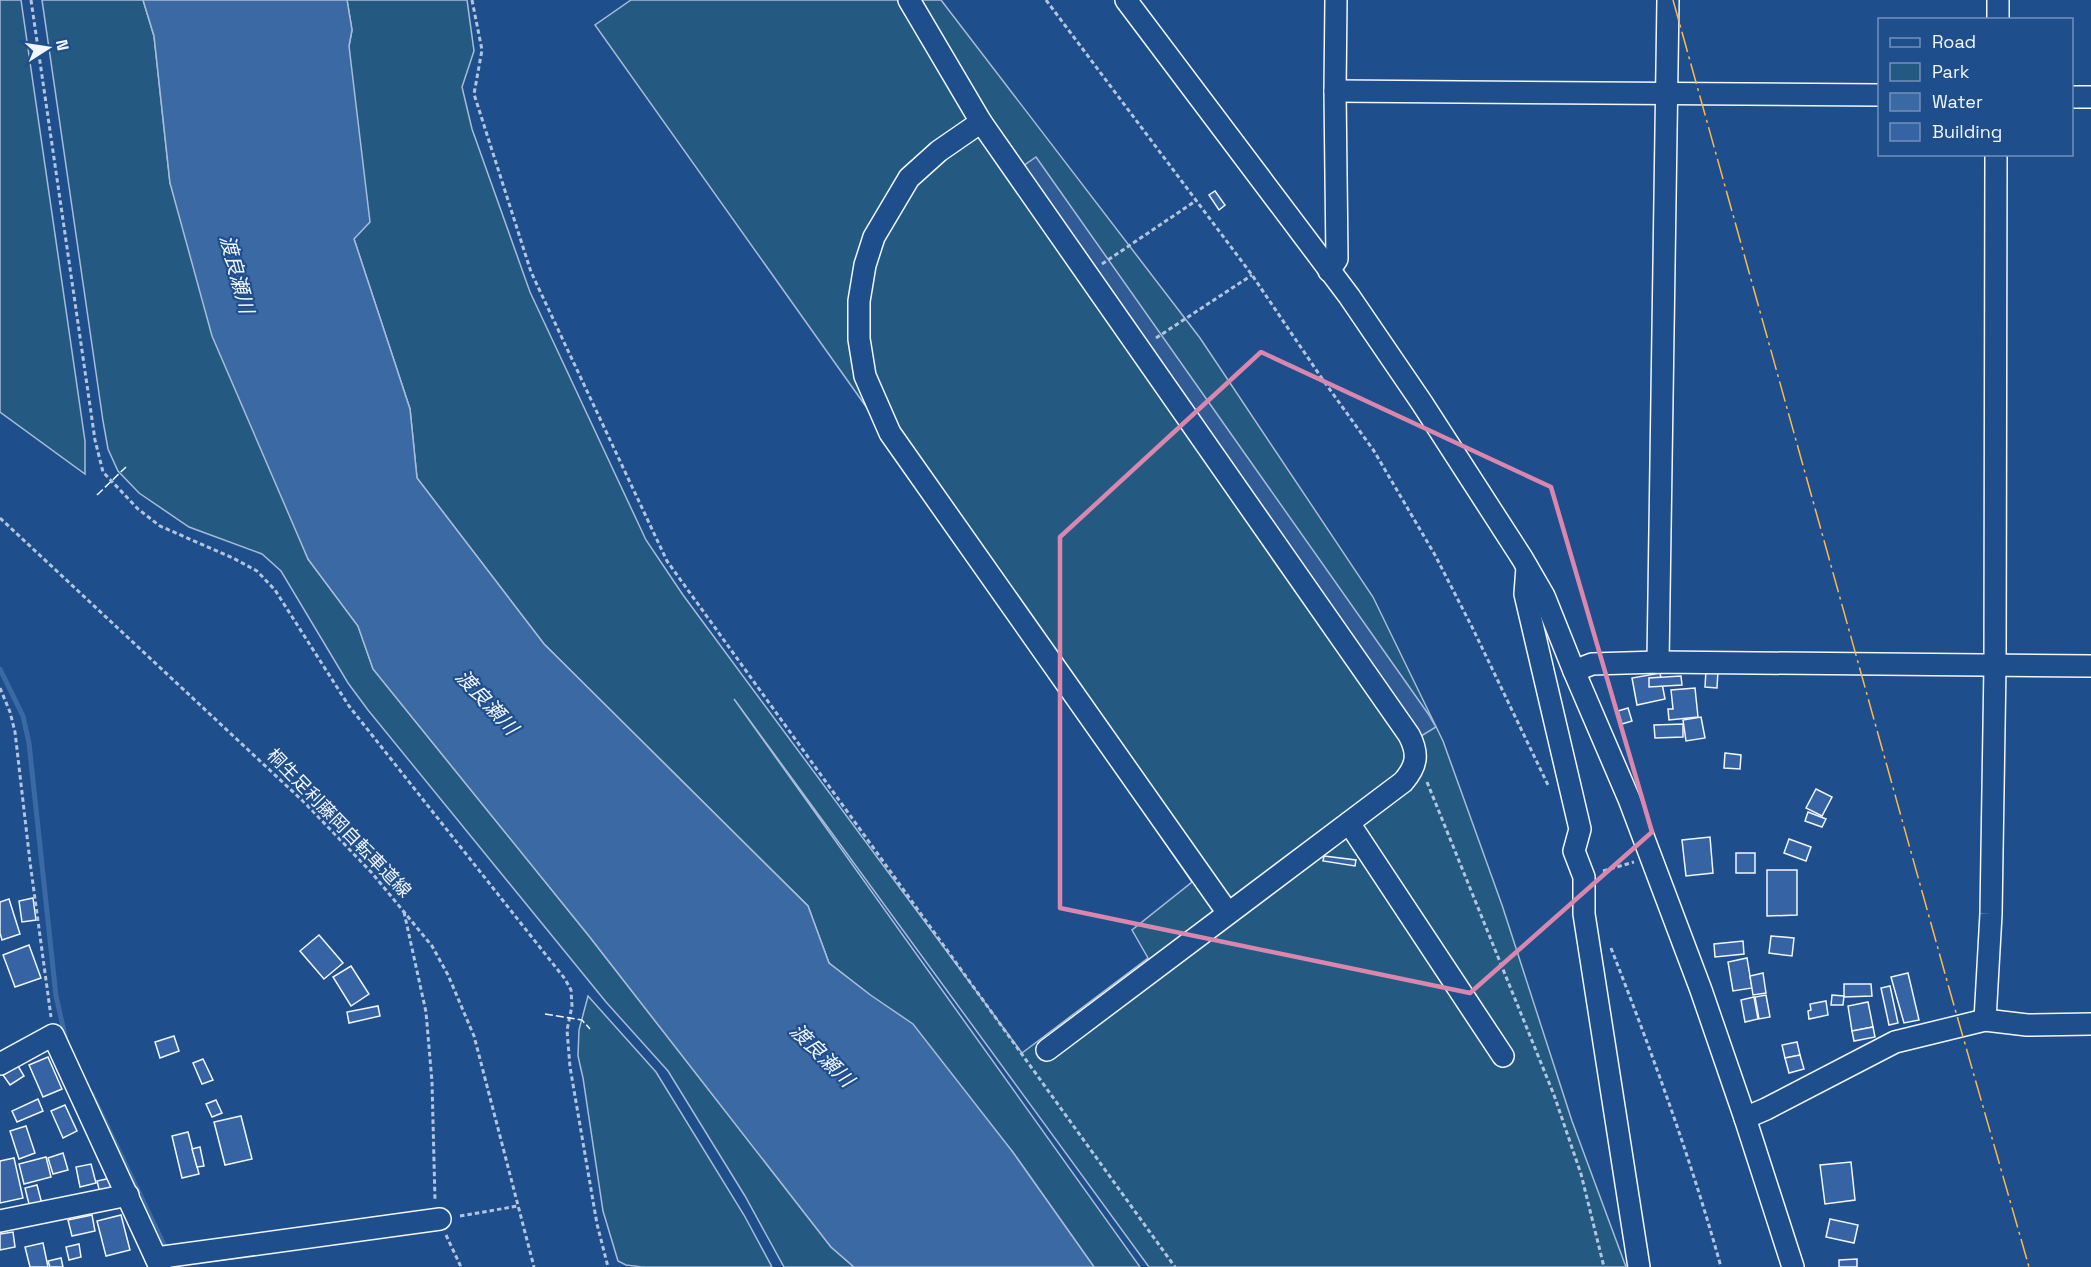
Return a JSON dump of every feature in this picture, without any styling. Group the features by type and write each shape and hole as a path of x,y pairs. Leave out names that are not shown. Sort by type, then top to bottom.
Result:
{"street":[{"path":"909,0 981,122 1410,735 1415,753 1415,764 1403,782 1047,1050"},
{"path":"1126,0 1349,296 1411,386 1544,596 1629,799 1701,990 1793,1267"},
{"path":"1329,271 1337,259 1336,0"},
{"path":"1658,662 1668,0"},
{"path":"1998,0 1998,18"},
{"path":"1335,91 1878,95"},
{"path":"2073,97 2091,97"},
{"path":"981,122 939,151 909,178 874,237 865,265 859,301 859,339 865,376 890,433 1228,913"},
{"path":"1985,1020 1991,914 1995,665 1996,156"},
{"path":"1527,567 1525,594 1580,829 1574,851 1584,877 1584,914 1639,1267"},
{"path":"1574,671 1592,664 1658,662 2091,666"},
{"path":"1349,823 1503,1056"},
{"path":"1745,1118 1895,1042 1985,1020 2027,1025 2091,1024"},
{"path":"0,1064 53,1035 158,1263 440,1220"},
{"path":"0,1221 128,1195"}],"path":[{"path":"31,0 95,440 104,472 138,509 160,526 257,571 274,590 349,706 565,979 571,990 572,1006 567,1030 570,1067 597,1224 609,1267"},
{"path":"472,0 482,50 474,94 531,272 667,561 1175,1267"},
{"path":"1046,0 1252,274 1374,451 1435,555 1550,790"},
{"path":"1088,274 1197,200"},
{"path":"1141,349 1252,274"},
{"name":"桐生足利藤岡自転車道線","path":"0,518 305,803 372,873 432,946 464,1010 477,1047 534,1267"},
{"path":"0,688 15,732 53,1035"},
{"path":"1415,753 1554,1095 1581,1174 1604,1267"},
{"path":"1584,877 1650,856"},
{"path":"404,911 426,1012 432,1082 435,1200 440,1220 461,1267"},
{"path":"1607,939 1633,1005 1707,1218 1721,1267"},
{"path":"440,1220 519,1206"}],"highlighted area":[{"path":"1261,352 1551,487 1652,832 1470,993 1060,908 1060,537"}],"green space":[{"path":"0,0 21,0 85,441 85,474 0,412"},
{"path":"42,0 143,0 154,36 170,183 308,559 358,626 373,669 589,936 831,1247 854,1267 784,1267 745,1196 668,1071 606,1002 368,710 348,683 281,571 262,554 189,527 139,493 118,471 108,449 103,421"},
{"path":"347,0 467,0 474,51 462,87 472,129 530,292 646,540 683,595 1022,1053 1148,958 1132,930 1192,882 867,408 595,25 631,0 941,0 1200,338 1373,597 1443,741 1502,905 1572,1121 1626,1267 1149,1267 734,699 1140,1267 1094,1267 1012,1151 869,994 829,963 808,906 544,644 417,478 410,409 354,239 349,46 352,30"},
{"path":"588,996 656,1072 744,1215 772,1267 642,1267 626,1265 618,1261 603,1211 578,1056 579,1030"}],"shaded area":[{"path":"1036,157 1436,727 1413,741 1016,171"}],"water":[{"name":"渡良瀬川","path":"143,0 347,0 352,30 349,46 370,222 354,239 410,409 417,478 544,644 808,906 829,963 913,1024 1012,1151 1094,1267 854,1267 831,1247 589,936 373,669 358,626 308,559 212,336 170,183 154,36"}],"building":[{"path":"1215,191 1225,205 1219,210 1209,195"},
{"path":"1706,670 1718,671 1717,688 1705,687"},
{"path":"1660,673 1665,699 1637,705 1632,678"},
{"path":"1681,676 1682,685 1649,687 1649,678"},
{"path":"1695,688 1698,717 1669,720 1668,709 1673,709 1671,690"},
{"path":"1628,708 1632,721 1622,724 1618,711"},
{"path":"1701,717 1705,738 1686,741 1683,720"},
{"path":"1683,724 1683,737 1655,738 1654,725"},
{"path":"1725,753 1741,755 1740,769 1724,768"},
{"path":"1816,789 1832,797 1822,816 1806,808"},
{"path":"1808,812 1826,819 1822,827 1805,821"},
{"path":"1710,837 1713,873 1686,876 1682,840"},
{"path":"1789,839 1811,847 1806,861 1784,853"},
{"path":"1736,853 1755,853 1755,873 1736,873"},
{"path":"1324,856 1356,860 1355,866 1323,861"},
{"path":"1767,870 1797,870 1797,915 1767,916"},
{"path":"33,898 36,920 22,922 19,901"},
{"path":"9,899 20,934 2,940 0,902"},
{"path":"319,935 343,963 324,979 300,951"},
{"path":"1771,936 1794,938 1792,956 1769,953"},
{"path":"1743,941 1744,954 1715,957 1714,944"},
{"path":"29,945 41,978 15,987 3,955"},
{"path":"1747,958 1752,988 1733,991 1728,962"},
{"path":"351,966 369,994 351,1006 333,977"},
{"path":"1763,973 1766,993 1753,995 1750,976"},
{"path":"1908,973 1919,1020 1904,1023 1891,977"},
{"path":"1844,984 1871,984 1872,996 1844,997"},
{"path":"1890,986 1898,1023 1889,1025 1881,988"},
{"path":"1766,995 1770,1017 1759,1019 1755,997"},
{"path":"1832,995 1844,996 1843,1005 1831,1005"},
{"path":"1754,997 1758,1019 1745,1022 1741,1000"},
{"path":"1826,1001 1828,1015 1809,1019 1810,1004"},
{"path":"1868,1002 1873,1027 1852,1031 1848,1006"},
{"path":"378,1006 380,1016 349,1023 347,1012"},
{"path":"1873,1027 1875,1037 1854,1041 1852,1031"},
{"path":"174,1036 179,1051 160,1058 155,1042"},
{"path":"1797,1042 1800,1055 1785,1058 1782,1045"},
{"path":"1800,1055 1804,1069 1789,1073 1785,1058"},
{"path":"48,1057 62,1089 43,1097 29,1065"},
{"path":"203,1059 213,1080 202,1084 193,1063"},
{"path":"18,1066 24,1076 10,1085 3,1075"},
{"path":"38,1099 43,1111 17,1122 12,1111"},
{"path":"216,1100 222,1113 212,1117 206,1104"},
{"path":"65,1105 77,1131 63,1138 51,1111"},
{"path":"241,1116 252,1159 225,1165 214,1122"},
{"path":"26,1126 35,1153 19,1159 10,1131"},
{"path":"188,1132 199,1174 182,1178 172,1136"},
{"path":"200,1147 204,1166 197,1167 192,1149"},
{"path":"63,1153 68,1170 53,1174 48,1158"},
{"path":"46,1157 51,1177 24,1184 19,1164"},
{"path":"14,1158 23,1198 0,1203 0,1161"},
{"path":"1851,1162 1855,1200 1825,1204 1820,1165"},
{"path":"91,1164 96,1183 80,1187 76,1167"},
{"path":"111,1178 115,1194 101,1197 97,1181"},
{"path":"37,1185 42,1204 30,1208 25,1188"},
{"path":"92,1215 95,1231 72,1236 68,1220"},
{"path":"121,1215 130,1250 106,1256 97,1221"},
{"path":"1830,1219 1858,1225 1854,1243 1826,1237"},
{"path":"13,1232 15,1247 0,1250 0,1234"},
{"path":"43,1243 48,1267 30,1267 25,1247"},
{"path":"79,1244 81,1257 69,1260 66,1247"},
{"path":"61,1258 63,1267 50,1267 48,1261"},
{"path":"1857,1259 1857,1267 1839,1267 1839,1260"}],"waterway":[{"path":"0,669 23,716 29,743 56,996 66,1040"},
{"path":"92,1094 167,1251"}],"fence":[{"path":"97,495 126,467"},
{"path":"545,1014 582,1020 590,1029"}],"power":[{"path":"1673,0 2029,1267"}]}
